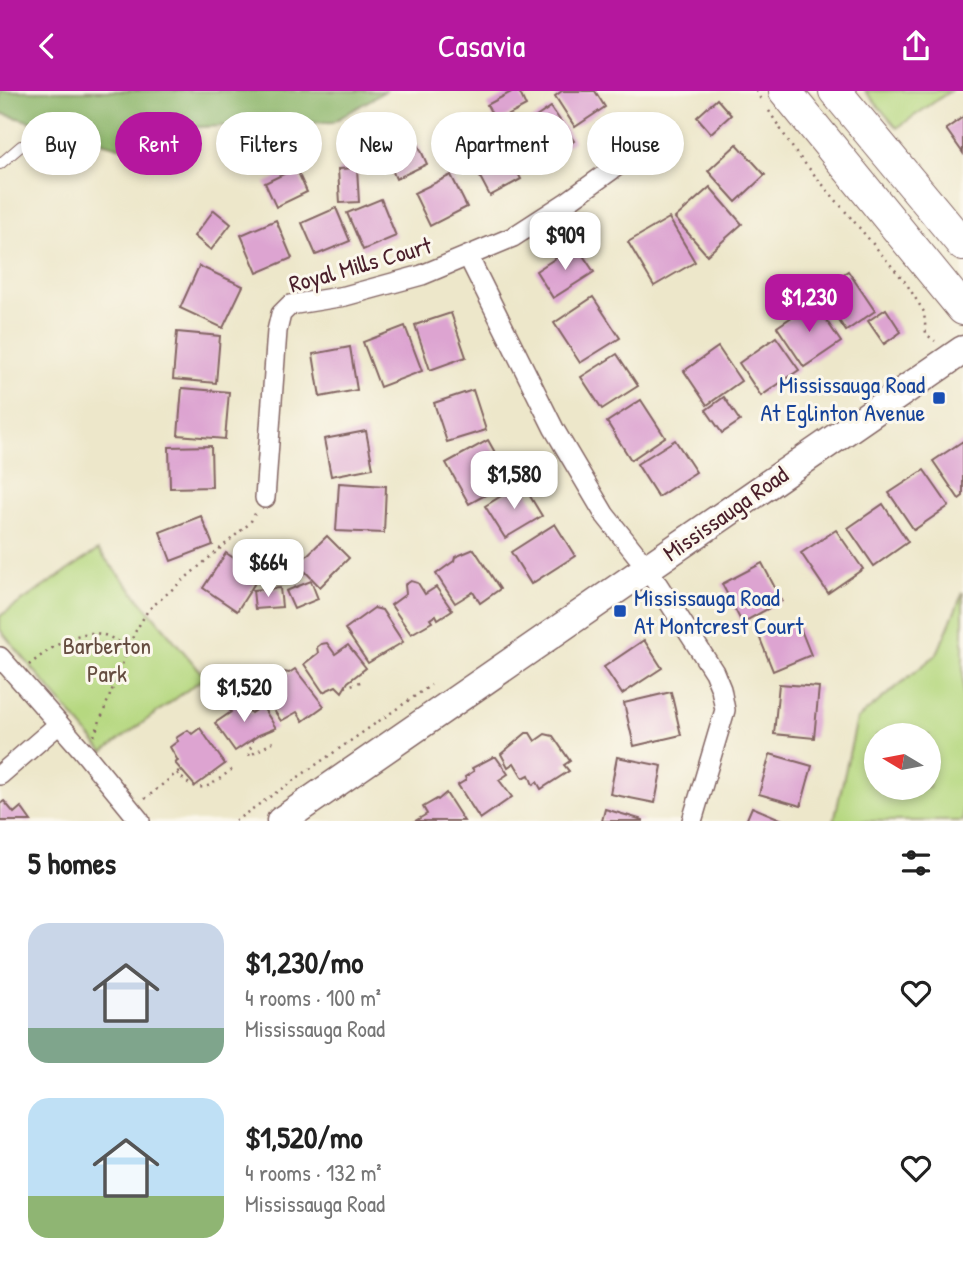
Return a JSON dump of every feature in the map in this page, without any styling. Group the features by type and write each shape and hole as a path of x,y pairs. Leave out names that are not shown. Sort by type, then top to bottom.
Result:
{"main road":[{"path":"785,91 963,309"},
{"path":"835,91 963,245"},
{"name":"Mississauga Road","path":"281,821 647,568 951,346"}],"street":[{"name":"Royal Mills Court","path":"265,498 281,314 290,305 345,296 422,275 468,256 513,237 604,175"},
{"path":"468,256 554,429 606,515 647,568 714,673 721,689 725,710 692,821"},
{"path":"0,657 136,816"},
{"path":"0,775 59,724"}],"lane":[{"path":"0,164 21,147"}],"path":[{"path":"756,91 796,153 906,283 924,312 926,334 951,346"},
{"path":"82,750 95,735 129,647 148,610 250,523 265,498"},
{"path":"15,674 39,657 83,634 95,632 129,647"},
{"path":"345,687 363,681"},
{"path":"235,821 431,685"},
{"path":"252,740 249,756 273,741"},
{"path":"136,816 178,771 187,783 198,789 208,786 234,768"}],"green space":[{"path":"0,91 385,91 350,112 336,112 336,120 333,122 322,122 322,112 216,112 216,126 202,127 202,112 115,112 115,146 101,142 101,112 21,112 21,119 0,113"},
{"path":"865,91 950,91 897,128"},
{"name":"Barberton Park","path":"98,550 205,677 103,752 0,630 0,616"},
{"path":"963,592 963,821 834,821 857,719 937,654"}],"building":[{"path":"513,91 519,91 526,106 515,112 491,112 487,105"},
{"path":"562,91 595,91 605,107 598,112 587,112 587,119 575,127 573,112 565,112 555,96"},
{"path":"717,99 731,115 711,133 697,117"},
{"path":"963,117 963,153 946,129"},
{"path":"417,144 427,164 417,169"},
{"path":"737,144 765,175 736,202 708,171"},
{"path":"282,175 299,175 307,192 276,207 265,183"},
{"path":"338,175 357,175 359,202 340,203"},
{"path":"451,175 467,207 430,226 414,193"},
{"path":"479,175 519,175 521,179 490,196"},
{"path":"710,187 742,224 707,255 675,218"},
{"path":"381,199 396,236 363,250 347,213"},
{"path":"336,208 350,241 316,255 302,223"},
{"path":"214,210 231,224 211,250 194,236"},
{"path":"669,218 695,262 654,286 628,242"},
{"path":"276,220 292,258 257,273 241,235"},
{"path":"576,245 594,272 553,298 536,271"},
{"path":"199,266 243,286 223,328 180,308"},
{"path":"848,271 875,311 846,331 819,291"},
{"path":"593,297 620,338 580,363 554,323"},
{"path":"814,302 841,342 804,367 777,327"},
{"path":"886,309 901,332 884,344 868,321"},
{"path":"451,313 466,357 430,370 415,325"},
{"path":"405,326 422,371 380,387 363,342"},
{"path":"177,332 220,336 216,383 173,379"},
{"path":"776,337 799,370 761,396 739,363"},
{"path":"350,347 357,390 320,397 313,354"},
{"path":"718,347 741,381 707,405 684,371"},
{"path":"617,354 638,386 602,409 581,377"},
{"path":"182,388 229,392 225,439 178,435"},
{"path":"473,390 486,430 447,442 434,403"},
{"path":"724,397 740,421 722,433 706,410"},
{"path":"641,400 665,437 631,460 607,422"},
{"path":"366,431 373,468 331,476 324,439"},
{"path":"488,440 511,481 469,504 446,463"},
{"path":"675,440 696,472 658,497 637,464"},
{"path":"963,441 963,496 959,499 933,461"},
{"path":"211,446 212,487 170,488 169,447"},
{"path":"924,470 949,506 914,530 889,493"},
{"path":"339,483 386,486 384,533 336,531"},
{"path":"522,483 542,516 505,538 485,506"},
{"path":"883,504 908,542 874,566 848,528"},
{"path":"201,516 213,545 171,561 160,532"},
{"path":"555,524 575,556 531,584 511,552"},
{"path":"836,530 863,569 828,593 801,553"},
{"path":"327,536 349,558 320,587 298,564"},
{"path":"474,549 500,589 480,603 473,592 455,603 436,574 454,561 455,557"},
{"path":"226,553 260,575 237,611 203,588"},
{"path":"762,563 782,601 742,623 722,584"},
{"path":"311,581 318,599 294,609 286,591"},
{"path":"411,581 418,583 425,594 436,587 452,610 438,619 436,615 430,619 432,622 411,634 391,605 406,594 405,585"},
{"path":"280,588 282,607 255,609 253,590"},
{"path":"374,608 382,610 403,642 368,663 345,629"},
{"path":"797,620 811,655 773,671 759,636"},
{"path":"644,640 662,668 622,694 604,667"},
{"path":"327,643 335,654 348,645 366,668 348,682 342,692 336,686 323,692 304,664 318,653 317,647"},
{"path":"295,669 324,706 303,721 297,712 281,721 262,692 284,672 289,673"},
{"path":"779,684 819,687 814,738 774,734"},
{"path":"671,692 681,735 634,746 624,703"},
{"path":"239,698 251,713 262,706 276,728 259,735 235,751 215,723 231,712 227,707"},
{"path":"200,728 225,764 195,786 175,763 178,761 170,747 178,741 176,738 188,730 192,734"},
{"path":"526,733 530,733 535,741 545,734 553,736 570,761 564,765 569,771 541,789 537,782 533,785 529,775 523,778 514,763 508,767 501,754"},
{"path":"770,754 812,766 801,806 759,794"},
{"path":"496,757 508,774 499,780 512,797 480,819 458,785 474,771 472,768"},
{"path":"617,757 662,766 655,803 610,794"},
{"path":"446,793 464,821 415,821 427,814 423,807"},
{"path":"4,801 14,813 21,807 31,821 0,821 0,804"},
{"path":"752,807 785,821 746,821"},
{"path":"605,809 643,820 643,821 602,821"}],"place":[{"name":"Mississauga Road At Eglinton Avenue","path":"939,398"},
{"name":"Mississauga Road At Montcrest Court","path":"620,611"}]}
